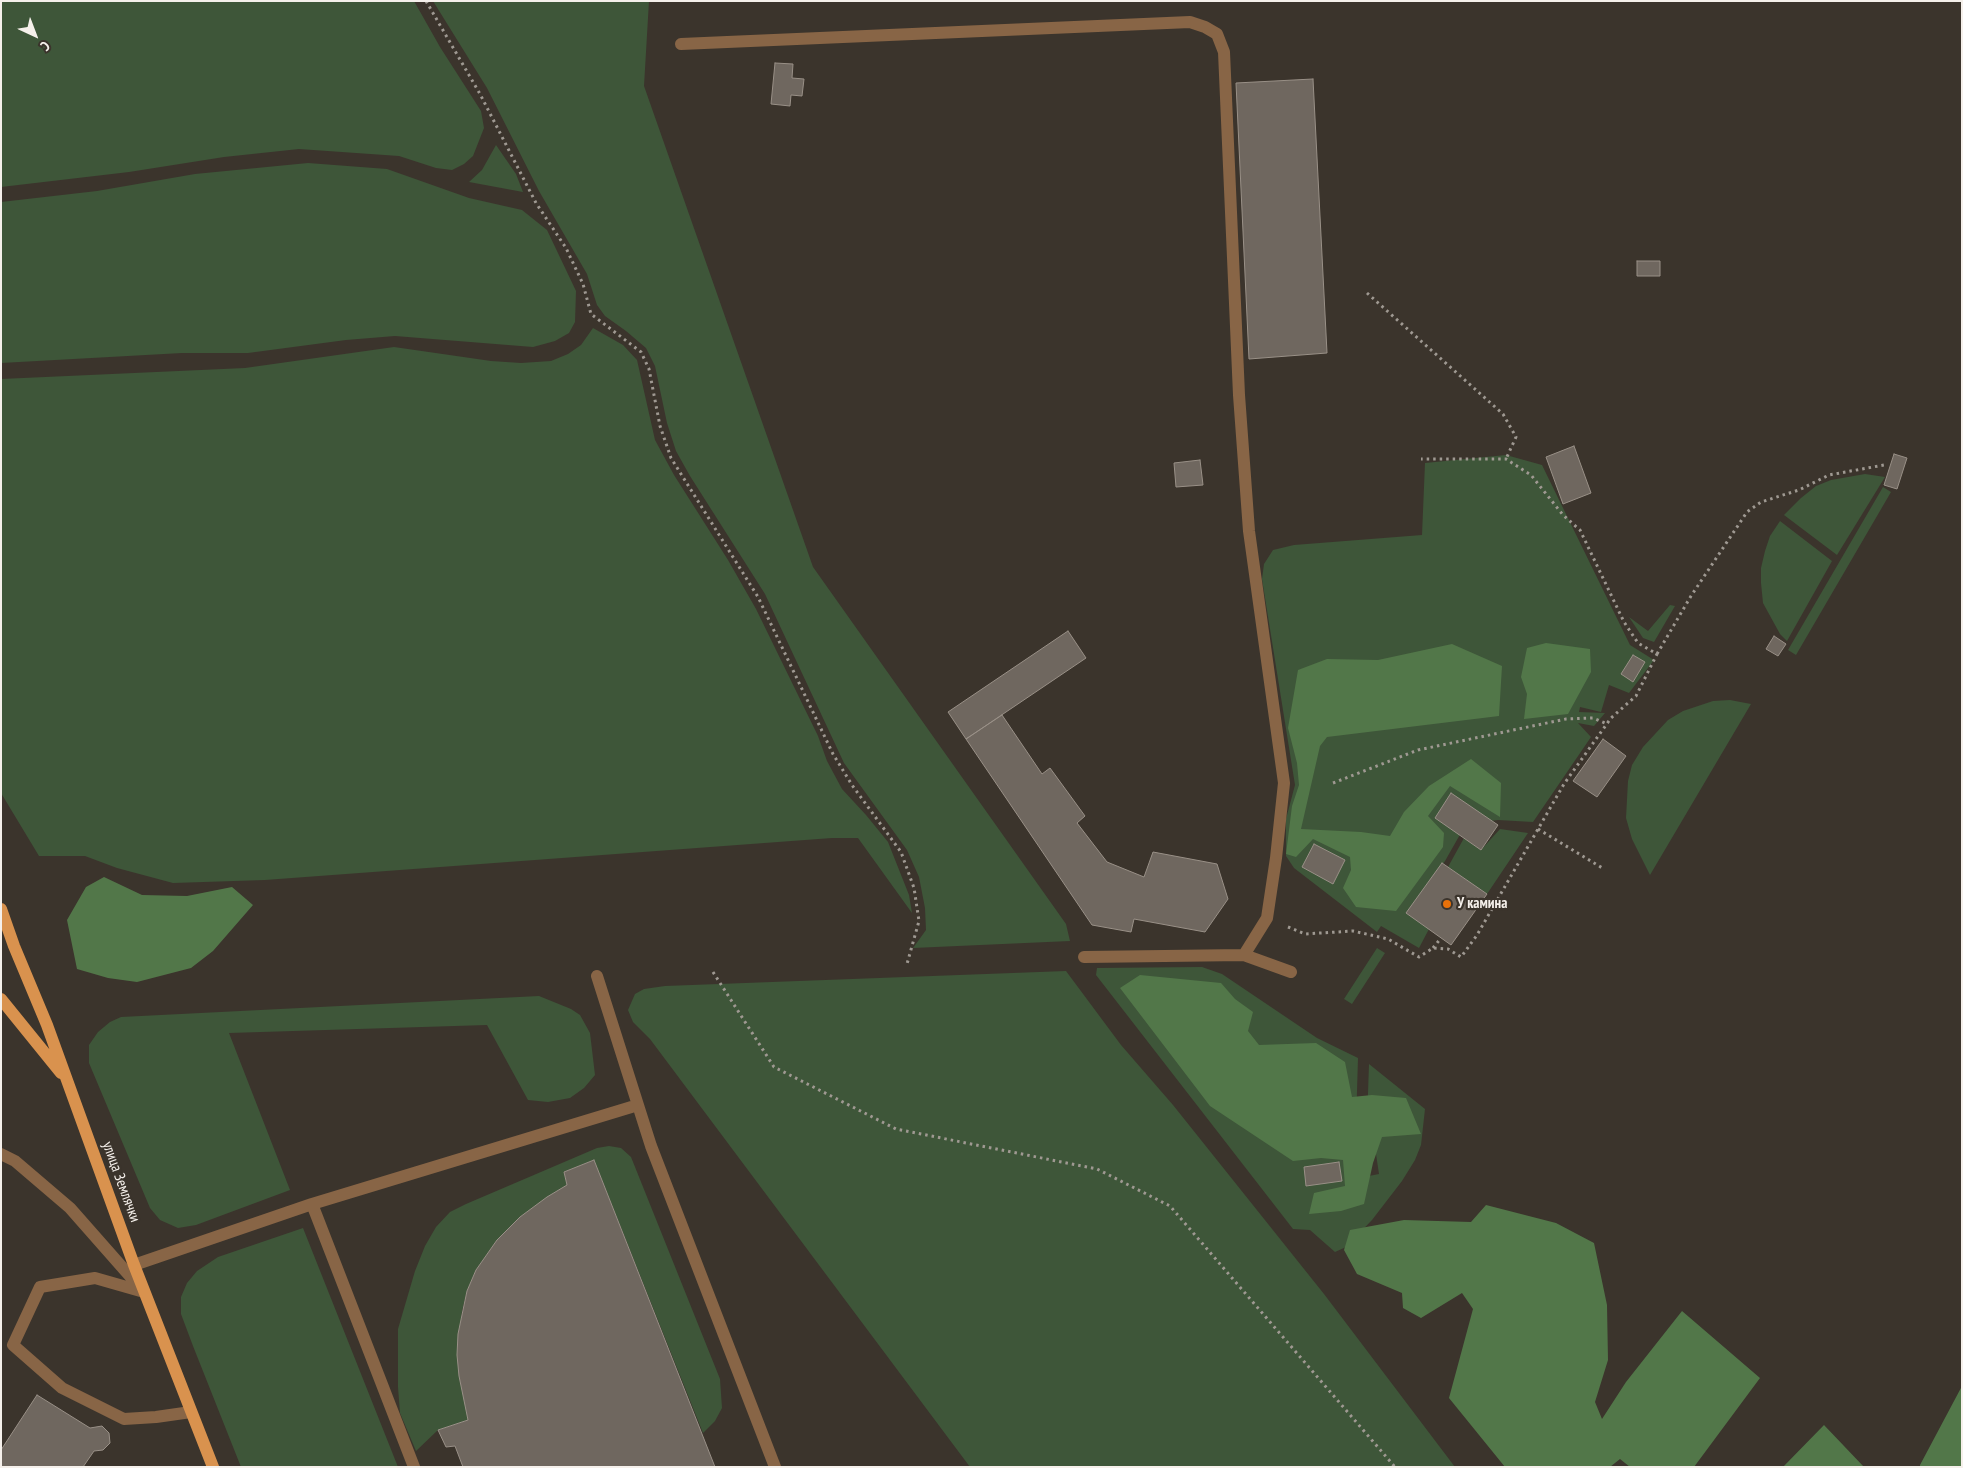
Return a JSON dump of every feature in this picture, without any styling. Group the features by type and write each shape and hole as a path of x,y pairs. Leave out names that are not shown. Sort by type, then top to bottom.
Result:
{"main road":[{"name":"улица Землячки","path":"1,909 68,1081 144,1292 213,1467"},
{"path":"1,935 14,946"},
{"path":"1,999 68,1081"}],"lane":[{"path":"681,44 1190,22 1205,27 1217,34 1224,52 1240,395 1250,531 1284,783 1267,918 1244,956"},
{"path":"1084,957 1244,956 1290,972"},
{"path":"597,976 651,1146 775,1467"},
{"path":"134,1264 312,1204 638,1105"},
{"path":"1,1154 15,1161 70,1208 144,1292"},
{"path":"312,1204 414,1467"},
{"path":"144,1292 95,1278 40,1287 13,1345 62,1388 124,1419 191,1412"}],"path":[{"path":"426,1 480,94 536,203 566,248 583,284 591,314 641,352 649,369 660,426 671,458 758,597 833,754 852,785 901,852 914,888 919,921 907,964"},
{"path":"1367,293 1503,414 1516,437 1506,459"},
{"path":"1421,459 1506,459 1531,475 1563,515 1580,530 1624,622 1638,643 1657,654"},
{"path":"1433,948 1448,949 1461,957 1477,935 1564,784 1611,718 1636,696 1657,654 1691,596 1747,512 1761,502 1799,490 1829,475 1884,466"},
{"path":"1333,783 1418,750 1566,719 1593,718 1607,724"},
{"path":"1538,829 1604,869"},
{"path":"1267,918 1305,934 1354,931 1388,939 1419,957 1433,948 1441,938"},
{"path":"712,972 774,1067 896,1129 1097,1169 1170,1206 1395,1467"}],"green space":[{"path":"1,1 414,1 440,47 481,111 484,128 473,156 464,164 452,170 436,168 399,156 299,149 224,157 129,172 1,187"},
{"path":"433,1 649,1 644,86 813,567 1066,924 1070,941 913,948 926,930 925,908 919,877 907,850 844,763 765,594 676,451 667,423 655,366 646,348 605,316 597,305 587,274 539,191 487,88"},
{"path":"496,145 516,174 523,192 469,182 482,170"},
{"path":"308,163 387,169 469,198 522,210 547,230 576,291 575,322 569,333 555,341 533,347 395,336 346,340 248,353 182,353 1,363 1,202 97,191 195,174"},
{"path":"593,328 623,345 637,360 655,440 674,475 728,560 756,609 842,789 888,842 909,895 912,913 858,838 832,838 265,880 173,883 117,868 85,856 39,856 1,793 1,379 245,368 394,347 491,361 521,363 551,361 568,354 581,345"},
{"path":"1506,455 1542,465 1630,645 1654,660 1629,693 1609,685 1601,712 1580,707 1579,712 1605,713 1594,726 1578,723 1591,737 1533,822 1498,820 1466,824 1445,861 1407,913 1429,929 1419,948 1381,926 1377,932 1294,868 1286,856 1286,819 1295,785 1262,579 1264,564 1273,550 1294,545 1422,535 1425,463"},
{"path":"1865,474 1885,477 1837,555 1784,515 1816,486 1831,480"},
{"path":"1883,487 1891,492 1796,655 1788,650"},
{"path":"1780,521 1832,561 1787,641 1780,634 1763,603 1761,583 1761,568 1765,551 1770,536"},
{"path":"1670,605 1675,606 1654,642 1643,638 1629,617 1648,631"},
{"path":"1546,643 1590,649 1591,672 1568,714 1524,719 1527,694 1521,677 1527,648"},
{"path":"1452,644 1502,666 1499,716 1327,737 1320,746 1301,829 1361,832 1390,836 1404,812 1429,786 1471,759 1501,783 1500,817 1450,786 1428,816 1444,833 1443,847 1396,911 1356,907 1343,888 1351,870 1350,857 1313,839 1296,857 1286,854 1292,806 1299,785 1297,763 1288,728 1298,670 1327,659 1378,660"},
{"path":"1730,700 1751,704 1650,875 1632,839 1626,818 1628,781 1632,765 1643,747 1668,720 1683,711 1713,701"},
{"path":"1500,829 1528,833 1487,894 1448,867 1464,838 1481,850"},
{"path":"104,877 142,895 187,896 232,887 253,905 213,951 191,968 137,982 108,978 77,969 67,920 86,887"},
{"path":"1377,948 1385,953 1352,1004 1344,999"},
{"path":"1202,967 1222,974 1317,1038 1358,1058 1355,1158 1359,1178 1379,1174 1376,1154 1366,1151 1369,1064 1425,1109 1421,1145 1415,1160 1402,1181 1372,1220 1346,1247 1335,1252 1310,1230 1293,1229 1096,975 1097,968"},
{"path":"1066,971 1121,1045 1173,1105 1324,1294 1455,1467 970,1467 650,1039 633,1022 628,1010 635,994 644,989 665,986"},
{"path":"1140,975 1221,983 1235,999 1253,1012 1248,1031 1259,1045 1316,1043 1345,1062 1352,1097 1372,1095 1406,1098 1421,1134 1382,1137 1373,1163 1364,1204 1341,1211 1309,1214 1314,1193 1345,1186 1343,1160 1321,1158 1293,1161 1210,1106 1120,988"},
{"path":"539,996 571,1009 580,1015 590,1033 595,1075 584,1088 570,1098 548,1102 528,1100 487,1025 229,1033 290,1190 196,1225 178,1228 160,1220 150,1208 89,1063 89,1045 98,1032 110,1022 121,1017"},
{"path":"609,1146 621,1148 631,1157 720,1379 722,1408 715,1421 703,1433 594,1160 564,1172 567,1185 520,1217 497,1240 476,1270 467,1291 462,1311 457,1355 468,1420 438,1430 416,1451 400,1413 398,1329 415,1271 425,1246 436,1227 450,1212 466,1204 597,1148"},
{"path":"1486,1205 1556,1223 1594,1243 1607,1305 1608,1360 1595,1402 1602,1419 1626,1382 1682,1311 1760,1378 1694,1467 1630,1467 1620,1459 1610,1467 1505,1467 1449,1398 1473,1309 1462,1293 1421,1318 1403,1308 1402,1293 1357,1274 1344,1250 1350,1230 1404,1220 1471,1222"},
{"path":"303,1228 398,1467 241,1467 181,1314 181,1297 187,1283 197,1271 218,1257"},
{"path":"1962,1386 1962,1467 1920,1467 1920,1465"},
{"path":"1824,1425 1864,1467 1783,1467"}],"building":[{"path":"775,63 793,64 792,78 804,79 802,96 791,95 790,106 771,104"},
{"path":"1313,79 1327,353 1249,359 1236,83"},
{"path":"1637,261 1660,261 1660,276 1637,276"},
{"path":"1574,446 1591,493 1563,504 1546,457"},
{"path":"1894,454 1907,458 1897,489 1884,485"},
{"path":"1200,460 1203,485 1176,487 1174,463"},
{"path":"1068,631 1086,658 966,739 948,712"},
{"path":"1774,636 1786,644 1778,656 1766,649"},
{"path":"1633,655 1645,662 1633,682 1621,674"},
{"path":"1002,715 1042,774 1050,768 1085,816 1077,823 1107,862 1144,877 1153,852 1217,864 1228,899 1205,932 1134,919 1131,932 1092,925 966,739"},
{"path":"1603,739 1626,756 1597,797 1573,781"},
{"path":"1451,793 1498,825 1481,850 1435,818"},
{"path":"1314,844 1345,860 1333,884 1302,867"},
{"name":"У камина","path":"1442,863 1487,894 1451,945 1406,913"},
{"path":"594,1160 715,1467 463,1467 455,1446 446,1447 438,1430 468,1420 459,1376 457,1355 458,1334 467,1291 476,1270 497,1240 520,1217 567,1185 564,1172"},
{"path":"1339,1162 1342,1181 1306,1186 1304,1167"},
{"path":"37,1395 90,1428 102,1426 109,1433 110,1443 103,1450 94,1451 83,1467 1,1467 1,1450"}],"place":[{"name":"У камина","path":"1447,904"}]}
